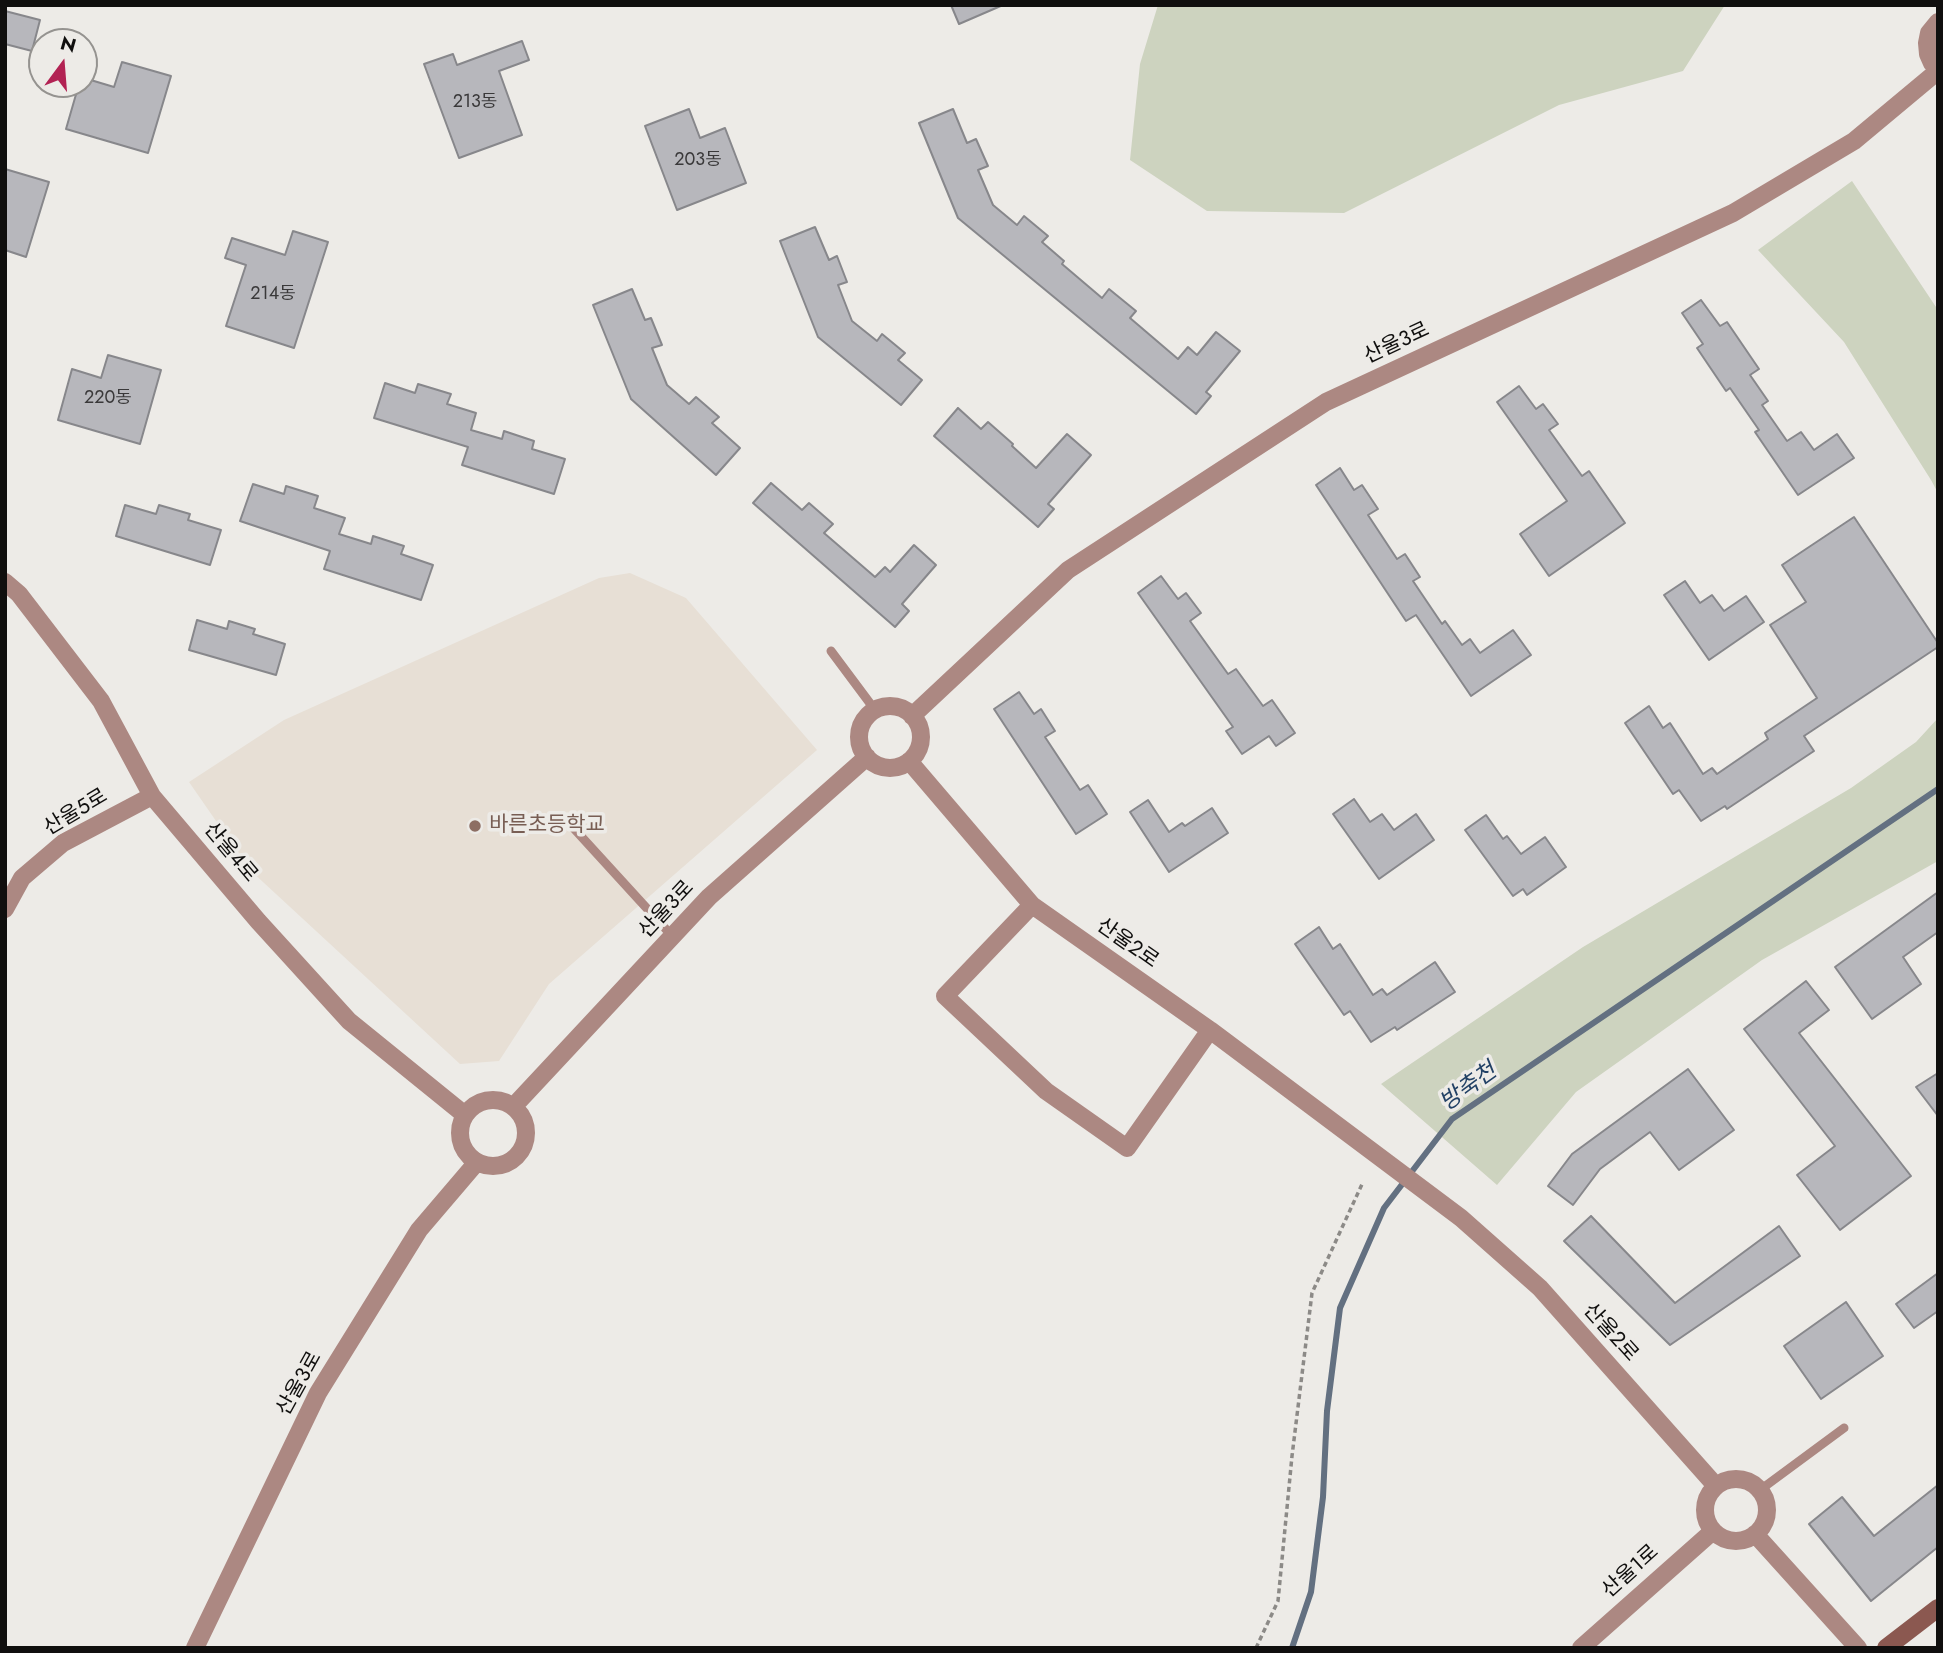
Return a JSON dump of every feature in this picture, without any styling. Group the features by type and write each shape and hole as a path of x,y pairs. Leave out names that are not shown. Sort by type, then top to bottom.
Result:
{"street":[{"path":"1938,22 1929,33 1927,44 1928,54 1938,70"},
{"name":"산울3로","path":"912,716 1068,570 1326,402 1732,213 1854,141 1938,70"},
{"name":"산울4로","path":"5,582 19,594 101,701 152,796 258,921 349,1021 465,1115"},
{"path":"884,707 894,707 912,716 920,733 916,754 900,767 879,766 870,761 859,743 859,734 867,716 884,707"},
{"name":"산울3로","path":"513,1107 709,897 867,757"},
{"name":"산울2로","path":"909,761 1032,905 1210,1030 1347,1132 1461,1218 1540,1288 1716,1486"},
{"name":"산울5로","path":"5,909 22,878 63,843 152,796"},
{"path":"1032,905 945,996 1046,1091 1127,1148 1210,1030"},
{"path":"489,1100 500,1100 513,1107 524,1122 526,1133 519,1154 501,1165 490,1166 477,1162 464,1150 460,1140 459,1129 465,1115 478,1103 489,1100"},
{"name":"산울3로","path":"195,1648 318,1393 419,1230 477,1162"},
{"path":"1732,1479 1742,1479 1760,1490 1767,1509 1762,1528 1745,1540 1735,1541 1724,1539 1713,1531 1705,1516 1705,1506 1708,1496 1716,1486 1732,1479"},
{"name":"산울1로","path":"1580,1648 1713,1531"},
{"path":"1755,1534 1858,1648"},
{"path":"1886,1648 1938,1608"}],"lane":[{"path":"831,651 875,710"},
{"path":"568,822 673,937"},
{"path":"1760,1490 1844,1428"}],"path":[{"path":"1256,1648 1278,1601 1312,1293 1363,1182"}],"shaded area":[{"name":"바른초등학교","path":"630,573 686,598 817,750 549,984 499,1061 460,1064 250,870 189,782 284,720 599,578"}],"green space":[{"path":"1158,5 1725,5 1683,71 1559,105 1344,213 1207,211 1130,160 1140,64"},
{"path":"1852,181 1938,310 1938,493 1844,342 1758,250"},
{"path":"1938,718 1938,861 1762,960 1576,1092 1497,1185 1381,1084 1583,947 1851,788 1916,742"}],"building":[{"path":"951,5 1003,5 959,24"},
{"path":"5,11 40,20 38,28 28,28 28,50 5,44"},
{"path":"522,41 529,60 499,71 522,135 459,158 424,64 453,54 457,65"},
{"path":"122,62 171,76 148,153 66,129 75,98 98,98 98,82 114,87"},
{"path":"689,109 700,138 725,128 746,183 677,210 645,126"},
{"path":"953,109 967,143 976,139 988,166 978,170 993,205 1017,225 1024,216 1048,236 1042,242 1064,261 1062,264 1102,298 1109,289 1136,311 1130,318 1178,359 1188,347 1197,355 1216,332 1240,351 1206,392 1211,396 1196,414 958,218 919,123"},
{"path":"5,169 49,182 26,257 5,250"},
{"path":"815,227 829,260 837,256 847,282 838,285 852,321 877,341 882,334 905,353 898,360 922,380 901,405 818,337 780,241"},
{"path":"293,231 328,242 294,348 226,326 246,265 225,258 232,238 285,255"},
{"path":"632,289 645,320 651,318 662,345 652,348 667,385 689,404 696,397 719,417 712,423 740,448 716,475 631,399 593,305"},
{"path":"1701,300 1720,326 1727,322 1759,369 1750,375 1768,401 1762,405 1787,441 1801,432 1814,450 1837,434 1854,458 1798,495 1755,432 1759,430 1730,388 1726,391 1697,348 1703,344 1682,313"},
{"path":"108,355 161,370 140,444 58,420 72,369 101,378"},
{"path":"385,383 415,393 418,384 451,394 447,404 476,413 471,430 502,439 504,431 534,441 532,449 565,459 554,494 462,465 468,447 374,418"},
{"path":"1519,386 1536,409 1543,404 1558,424 1549,430 1582,476 1589,471 1625,523 1549,576 1520,534 1567,501 1497,402"},
{"path":"958,408 981,429 988,422 1036,468 1067,434 1091,455 1048,504 1054,509 1038,527 934,436"},
{"path":"1340,468 1354,490 1362,485 1378,509 1368,515 1397,559 1405,554 1420,577 1413,581 1442,624 1445,621 1462,645 1470,639 1480,653 1513,630 1531,655 1471,696 1416,615 1406,621 1316,485"},
{"path":"771,483 802,510 809,503 833,524 824,533 875,577 885,567 890,572 914,545 936,565 902,604 909,611 895,627 753,503"},
{"path":"253,484 284,494 286,486 318,496 314,508 345,518 339,534 371,544 373,536 404,546 401,554 433,565 421,600 324,569 330,551 240,521"},
{"path":"125,505 156,514 159,505 190,514 188,520 221,530 210,565 116,536"},
{"path":"1854,517 1938,643 1938,647 1804,736 1814,751 1727,809 1725,806 1701,821 1679,790 1673,794 1625,723 1649,706 1663,728 1670,723 1703,774 1712,768 1717,774 1768,739 1765,733 1817,698 1770,625 1806,602 1782,565"},
{"path":"1161,576 1178,599 1186,593 1201,613 1190,621 1228,674 1236,669 1263,706 1272,700 1295,733 1276,746 1269,736 1242,754 1226,731 1233,727 1138,593"},
{"path":"1685,581 1700,603 1712,595 1724,611 1746,596 1764,622 1709,660 1664,595"},
{"path":"197,620 227,629 229,621 255,629 253,634 285,644 276,675 189,650"},
{"path":"1019,692 1034,714 1041,709 1055,731 1045,737 1080,790 1088,785 1107,814 1076,834 994,709"},
{"path":"1354,799 1370,822 1382,814 1394,830 1416,814 1434,840 1379,879 1333,814"},
{"path":"1148,800 1169,832 1182,823 1185,826 1212,808 1228,833 1169,872 1130,812"},
{"path":"1486,815 1503,839 1507,836 1521,854 1545,837 1566,867 1527,895 1523,889 1513,896 1465,830"},
{"path":"1938,892 1938,932 1903,957 1921,984 1872,1019 1835,967"},
{"path":"1319,927 1333,949 1340,944 1373,995 1382,989 1387,995 1435,962 1455,992 1397,1030 1395,1027 1371,1042 1350,1011 1344,1015 1295,944"},
{"path":"1806,981 1829,1010 1799,1033 1911,1176 1840,1230 1797,1175 1835,1146 1744,1029"},
{"path":"1688,1069 1734,1130 1679,1170 1650,1132 1600,1169 1573,1205 1548,1186 1572,1154"},
{"path":"1938,1073 1938,1116 1916,1087"},
{"path":"1591,1216 1675,1303 1779,1226 1800,1256 1670,1345 1564,1241"},
{"path":"1938,1273 1938,1311 1914,1328 1896,1304"},
{"path":"1846,1302 1883,1356 1821,1399 1784,1346"},
{"path":"1938,1485 1938,1547 1871,1601 1809,1524 1842,1497 1874,1536"}],"waterway":[{"name":"방축천","path":"1292,1648 1311,1592 1323,1497 1327,1411 1340,1308 1384,1208 1452,1119 1938,789"}],"place":[{"name":"바른초등학교","path":"475,826"}]}
